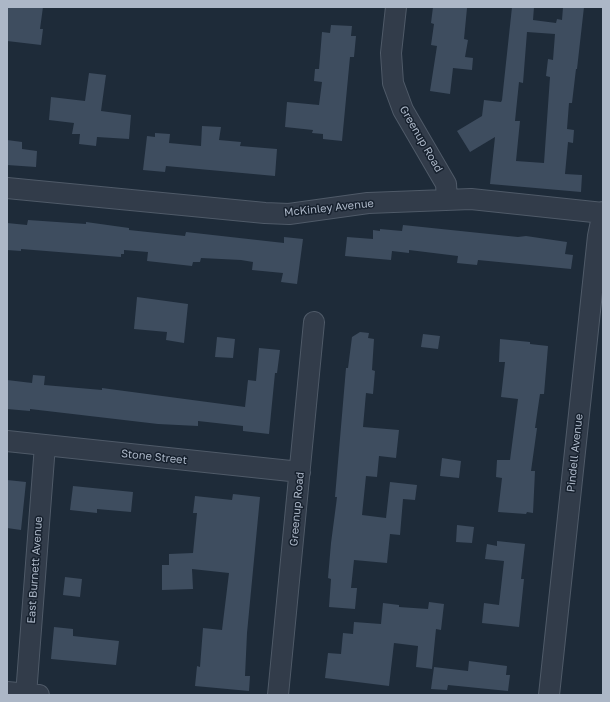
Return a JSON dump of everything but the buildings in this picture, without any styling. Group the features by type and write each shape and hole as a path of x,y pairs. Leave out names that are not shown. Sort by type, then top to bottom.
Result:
{"street":[{"name":"Greenup Road","path":"396,7 392,54 394,83 403,110 446,184 447,200"},
{"name":"McKinley Avenue","path":"7,188 289,214 368,203 471,199 603,213"},
{"name":"Pindell Avenue","path":"549,695 597,244 603,213"},
{"name":"Greenup Road","path":"278,695 314,322"},
{"name":"Stone Street","path":"7,442 300,472"},
{"name":"East Burnett Avenue","path":"24,694 45,445"}]}
